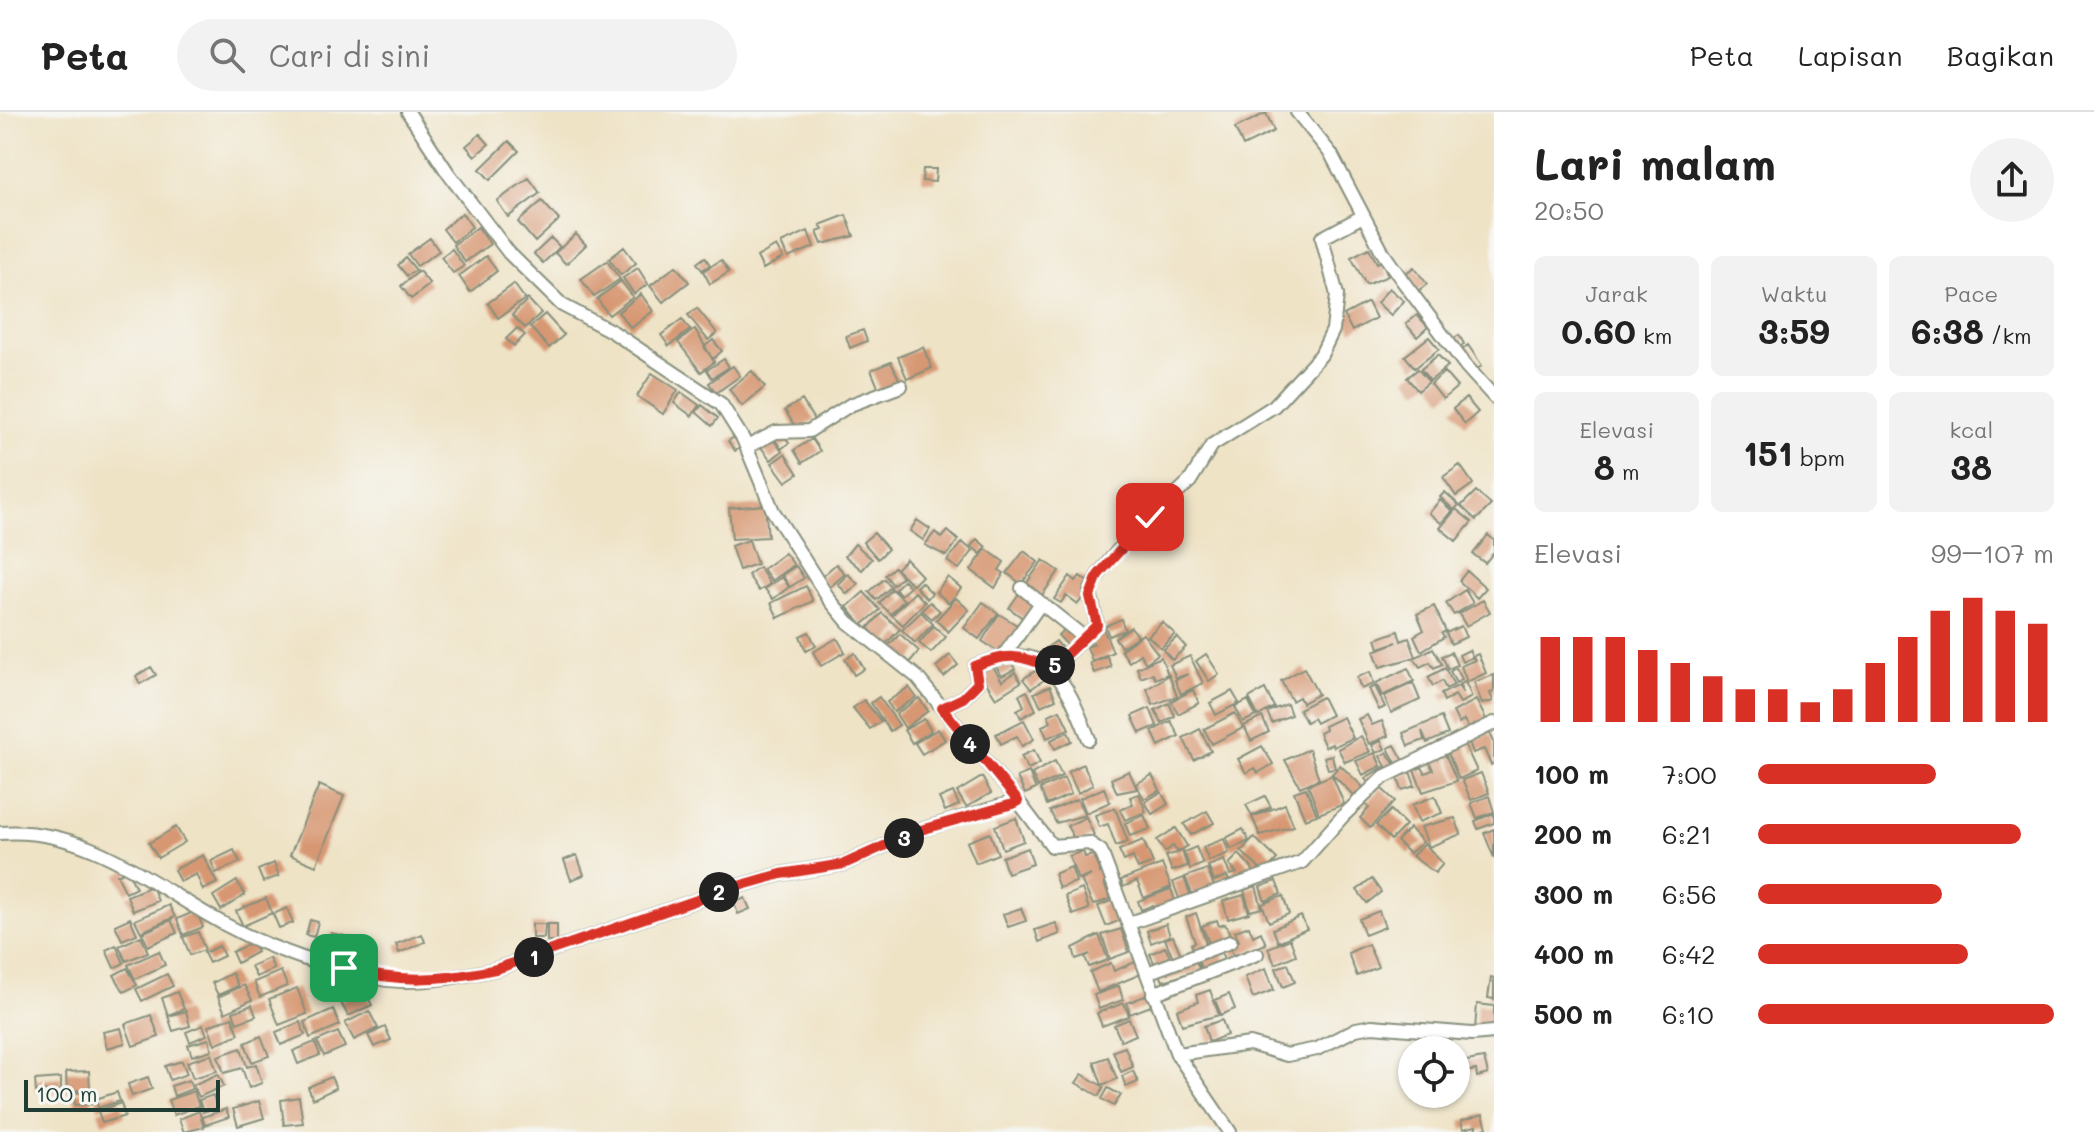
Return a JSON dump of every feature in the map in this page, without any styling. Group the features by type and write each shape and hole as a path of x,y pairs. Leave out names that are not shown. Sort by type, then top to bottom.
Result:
{"street":[{"path":"408,112 448,173 509,253 562,305 613,332 721,404 747,447 773,511 829,599 848,622 917,677 1052,846 1089,843 1101,851 1177,1054 1230,1132"},
{"path":"1297,112 1331,154 1363,216 1402,280 1466,366 1494,397"},
{"path":"1052,668 1085,638 1098,621 1090,592 1098,575 1125,542 1190,481 1212,445 1274,406 1321,355 1333,330 1337,295 1322,238 1363,216"},
{"path":"747,447 776,432 809,431 850,405 901,386"},
{"path":"1022,588 1085,638"},
{"path":"1004,655 1041,603"},
{"path":"942,708 963,698 978,683 975,666 1004,655 1019,656 1052,668 1068,687 1089,739"},
{"path":"1130,923 1302,862 1343,816 1384,777 1494,723"},
{"path":"0,833 36,831 72,839 105,854 260,942 383,979 468,975 496,969 735,887 781,874 844,864 917,831 1018,801"},
{"path":"1147,973 1230,942"},
{"path":"1153,994 1257,954"},
{"path":"1177,1054 1250,1044 1287,1055 1317,1049 1356,1029 1372,1026 1472,1034 1494,1032"}],"building":[{"path":"1266,113 1274,131 1243,146 1235,128"},
{"path":"480,134 489,144 475,156 466,146"},
{"path":"509,141 519,151 490,180 480,169"},
{"path":"923,169 936,169 935,182 922,181"},
{"path":"529,178 540,193 508,217 497,201"},
{"path":"542,201 559,220 535,242 518,222"},
{"path":"462,213 472,227 453,242 443,229"},
{"path":"846,215 854,236 822,244 817,232 823,230 820,225"},
{"path":"478,227 490,244 465,262 453,245"},
{"path":"808,231 814,247 788,258 781,243"},
{"path":"576,234 586,245 566,264 555,253"},
{"path":"430,238 439,251 417,266 408,254"},
{"path":"551,238 560,247 543,263 534,254"},
{"path":"776,246 783,258 763,269 757,257"},
{"path":"624,247 636,263 621,275 609,259"},
{"path":"1369,248 1377,263 1382,261 1388,276 1366,285 1351,257"},
{"path":"452,249 464,266 453,273 441,257"},
{"path":"486,256 497,271 470,292 459,276"},
{"path":"705,257 710,265 702,270 697,263"},
{"path":"406,258 416,270 407,276 398,265"},
{"path":"721,260 729,272 710,284 703,271"},
{"path":"607,261 620,279 594,297 581,279"},
{"path":"676,266 689,282 663,302 650,286"},
{"path":"1414,267 1427,284 1418,291 1405,274"},
{"path":"638,268 648,284 634,294 623,278"},
{"path":"419,271 430,284 411,299 401,286"},
{"path":"621,281 633,297 609,315 597,299"},
{"path":"514,284 525,299 498,318 488,303"},
{"path":"1389,288 1404,301 1391,315 1377,303"},
{"path":"641,294 653,311 631,328 618,312"},
{"path":"528,299 541,313 525,328 512,315"},
{"path":"1368,302 1376,318 1352,331 1344,315"},
{"path":"697,308 717,333 708,340 688,315"},
{"path":"545,314 564,335 549,348 530,327"},
{"path":"1417,315 1428,327 1417,337 1406,324"},
{"path":"682,319 690,330 669,346 661,335"},
{"path":"517,328 525,335 514,346 506,339"},
{"path":"695,329 714,362 701,372 678,342"},
{"path":"863,330 867,341 850,348 846,336"},
{"path":"1459,335 1464,344 1458,348 1453,339"},
{"path":"1429,337 1439,349 1415,368 1405,356"},
{"path":"713,340 722,351 713,359 704,347"},
{"path":"1468,345 1482,366 1475,370 1462,350"},
{"path":"923,347 932,368 907,379 898,357"},
{"path":"1438,355 1448,366 1430,381 1421,369"},
{"path":"724,359 729,367 712,378 707,370"},
{"path":"891,362 901,383 880,392 871,370"},
{"path":"733,366 740,376 716,393 709,383"},
{"path":"1418,369 1429,382 1418,391 1407,378"},
{"path":"752,371 765,387 742,406 729,389"},
{"path":"1444,372 1457,387 1443,399 1431,384"},
{"path":"652,373 678,390 663,414 637,396"},
{"path":"681,392 699,405 692,416 674,403"},
{"path":"1466,398 1478,412 1465,424 1453,409"},
{"path":"802,400 814,420 797,430 785,410"},
{"path":"702,405 718,418 712,426 696,412"},
{"path":"782,432 789,443 781,449 774,438"},
{"path":"736,436 743,446 735,451 728,441"},
{"path":"771,437 782,451 771,460 760,446"},
{"path":"812,439 820,451 802,463 794,450"},
{"path":"785,454 798,474 786,482 772,463"},
{"path":"1460,465 1473,484 1456,496 1443,477"},
{"path":"1476,491 1491,505 1476,520 1461,506"},
{"path":"1445,492 1459,505 1454,510 1440,497"},
{"path":"1440,500 1452,511 1441,523 1429,513"},
{"path":"765,505 768,537 732,539 729,508"},
{"path":"1456,509 1472,522 1456,541 1440,528"},
{"path":"917,520 930,529 923,540 910,531"},
{"path":"948,531 958,540 946,556 925,545 935,532 942,538"},
{"path":"874,533 888,549 878,559 863,542"},
{"path":"1488,535 1494,540 1494,552 1485,563 1473,554"},
{"path":"977,539 986,547 981,554 971,546"},
{"path":"749,540 757,564 739,570 731,546"},
{"path":"962,542 973,551 959,569 947,561"},
{"path":"855,544 872,559 862,570 845,556"},
{"path":"986,549 1004,562 999,570 1004,573 995,588 971,570"},
{"path":"1024,551 1038,562 1021,584 1007,573"},
{"path":"785,553 794,565 772,581 763,569"},
{"path":"906,559 922,576 913,585 896,569"},
{"path":"1043,560 1059,571 1040,598 1024,587"},
{"path":"836,564 845,574 829,588 820,578"},
{"path":"796,566 804,578 790,587 782,575"},
{"path":"759,567 770,584 759,591 748,575"},
{"path":"894,567 902,577 893,585 885,575"},
{"path":"1467,571 1486,588 1477,598 1459,581"},
{"path":"848,574 858,584 847,594 838,584"},
{"path":"1070,576 1076,581 1080,576 1092,585 1078,604 1066,595 1061,603 1054,599"},
{"path":"782,577 789,587 773,599 765,589"},
{"path":"948,577 961,588 949,603 936,592"},
{"path":"884,579 891,587 876,600 869,592"},
{"path":"904,580 910,587 901,595 895,589"},
{"path":"921,582 932,593 927,599 916,587"},
{"path":"806,586 813,601 778,618 771,603"},
{"path":"892,589 904,600 891,614 879,603"},
{"path":"1465,590 1473,603 1454,615 1446,603"},
{"path":"864,592 880,610 862,625 847,607"},
{"path":"915,592 925,602 903,625 892,615"},
{"path":"1020,592 1035,603 1024,619 1009,608"},
{"path":"956,598 969,610 948,632 936,620"},
{"path":"1483,600 1490,612 1466,626 1459,614"},
{"path":"930,602 940,611 932,619 922,610"},
{"path":"983,602 998,613 979,639 964,628"},
{"path":"1434,606 1446,631 1442,633 1444,637 1421,651 1414,636 1424,630 1417,614"},
{"path":"921,612 933,624 915,643 902,630"},
{"path":"882,613 900,629 885,645 868,628"},
{"path":"999,614 1020,627 1002,654 982,641"},
{"path":"1121,619 1125,630 1109,636 1105,626"},
{"path":"1162,622 1175,634 1161,648 1148,636"},
{"path":"934,626 946,637 931,653 919,643"},
{"path":"1461,626 1466,637 1451,644 1446,633"},
{"path":"1067,627 1078,639 1069,647 1058,635"},
{"path":"1131,627 1138,636 1121,647 1115,638"},
{"path":"1103,628 1113,652 1092,661 1087,647 1094,644 1089,634"},
{"path":"1398,631 1401,641 1409,638 1416,657 1380,667 1374,651 1397,642 1379,648 1376,639"},
{"path":"809,632 816,646 806,651 800,636"},
{"path":"900,634 919,651 908,664 888,646"},
{"path":"1143,634 1158,654 1146,663 1140,654 1129,662 1121,650"},
{"path":"1177,637 1186,647 1172,660 1163,650"},
{"path":"837,638 845,652 821,666 813,652"},
{"path":"1056,641 1065,652 1047,666 1038,654"},
{"path":"1433,648 1442,664 1434,668 1430,662 1420,667 1414,658"},
{"path":"1469,650 1473,657 1462,662 1459,655"},
{"path":"1451,652 1457,665 1448,669 1442,656"},
{"path":"855,653 864,669 854,675 845,659"},
{"path":"1206,654 1219,674 1209,681 1196,661"},
{"path":"1478,654 1486,673 1467,682 1461,666 1475,660 1473,656"},
{"path":"950,655 958,665 944,677 936,667"},
{"path":"1107,656 1111,667 1094,673 1090,663"},
{"path":"1190,656 1203,683 1181,694 1175,680 1188,674 1176,678 1170,665"},
{"path":"1161,657 1168,674 1155,679 1153,673 1141,678 1137,668"},
{"path":"1009,658 1015,669 1002,676 995,665"},
{"path":"992,665 1002,681 1015,672 1021,682 996,698 980,673"},
{"path":"151,667 156,675 140,684 136,676"},
{"path":"1041,667 1048,677 1031,689 1023,679"},
{"path":"1304,668 1318,694 1302,703 1299,697 1292,701 1281,681"},
{"path":"1408,668 1414,681 1382,696 1376,683"},
{"path":"1445,668 1454,685 1446,689 1442,681 1433,686 1428,677"},
{"path":"1456,668 1462,679 1456,683 1450,671"},
{"path":"1370,672 1374,684 1361,689 1357,677"},
{"path":"1169,675 1177,696 1153,705 1147,689"},
{"path":"1494,675 1494,692 1490,693 1493,701 1482,704 1474,682"},
{"path":"1465,682 1472,697 1460,703 1455,695 1444,701 1441,694 1458,686 1463,693 1459,684"},
{"path":"1413,683 1420,700 1391,713 1384,696"},
{"path":"1050,686 1056,699 1041,706 1034,693"},
{"path":"1375,686 1385,707 1379,710 1369,689"},
{"path":"909,687 916,697 894,712 887,702"},
{"path":"1265,689 1274,707 1258,716 1249,698"},
{"path":"1193,690 1199,703 1178,714 1171,701"},
{"path":"1027,691 1036,710 1021,718 1017,710 1024,706 1019,695"},
{"path":"1232,691 1239,703 1216,715 1210,703"},
{"path":"879,697 899,725 890,731 871,703"},
{"path":"1322,697 1331,715 1316,723 1313,718 1306,722 1299,709"},
{"path":"919,698 928,711 905,728 896,714"},
{"path":"864,700 881,721 870,729 853,708"},
{"path":"1248,700 1256,716 1243,722 1235,707"},
{"path":"1476,700 1488,723 1469,729 1464,720 1459,724 1453,712"},
{"path":"1169,703 1175,716 1162,723 1155,710"},
{"path":"1287,704 1291,715 1272,723 1267,712"},
{"path":"1150,708 1157,726 1140,733 1132,716"},
{"path":"1060,710 1069,729 1047,738 1042,726 1051,722 1048,715"},
{"path":"1235,713 1243,728 1212,744 1204,729"},
{"path":"1367,715 1372,725 1382,721 1388,736 1369,744 1358,719"},
{"path":"1262,717 1269,732 1251,741 1244,726"},
{"path":"1343,717 1353,738 1333,747 1332,744 1325,747 1319,733 1325,730 1324,726"},
{"path":"1441,717 1448,734 1427,743 1422,731 1424,740 1408,746 1403,733"},
{"path":"924,719 931,731 912,743 904,730"},
{"path":"1024,720 1034,739 1022,746 1017,736 1001,744 996,734"},
{"path":"1171,721 1179,736 1159,746 1152,731"},
{"path":"938,729 945,740 922,754 915,743"},
{"path":"1200,729 1211,751 1194,760 1183,738"},
{"path":"1068,732 1072,741 1055,749 1051,740"},
{"path":"1490,733 1494,742 1494,763 1491,765 1484,749 1473,753 1469,742"},
{"path":"1361,736 1370,752 1345,762 1338,749"},
{"path":"1381,741 1385,749 1376,753 1372,745"},
{"path":"1464,743 1477,771 1459,779 1447,751"},
{"path":"1395,745 1404,761 1397,765 1388,748"},
{"path":"1262,746 1273,764 1258,773 1255,768 1246,773 1238,759"},
{"path":"1309,749 1319,779 1300,787 1285,760"},
{"path":"1034,750 1040,763 1028,769 1021,756"},
{"path":"1387,752 1396,767 1389,771 1380,756"},
{"path":"1375,753 1381,766 1363,775 1356,761"},
{"path":"1445,754 1457,781 1423,792 1414,770 1422,767 1425,773 1433,770 1429,761"},
{"path":"1332,755 1335,768 1328,769 1324,757"},
{"path":"1055,761 1062,776 1038,787 1032,774"},
{"path":"1083,764 1093,785 1078,793 1068,772"},
{"path":"1340,765 1363,787 1354,796 1332,774"},
{"path":"1384,767 1387,774 1368,784 1365,778"},
{"path":"1129,771 1137,789 1117,793 1111,779"},
{"path":"1029,772 1036,789 1025,794 1017,777"},
{"path":"1410,772 1415,786 1402,790 1397,776"},
{"path":"1481,773 1489,793 1471,800 1462,780"},
{"path":"1152,775 1160,790 1144,799 1136,784"},
{"path":"1332,775 1344,804 1319,814 1308,785"},
{"path":"982,777 991,793 966,807 957,792"},
{"path":"1064,778 1071,794 1047,805 1040,789"},
{"path":"319,785 344,796 316,866 290,855"},
{"path":"1104,788 1110,802 1086,813 1080,798"},
{"path":"1306,788 1317,815 1305,819 1294,792"},
{"path":"1381,788 1395,801 1370,828 1360,818 1369,808 1365,804"},
{"path":"953,792 959,805 945,811 939,798"},
{"path":"1161,792 1168,804 1152,814 1145,802"},
{"path":"1139,794 1146,812 1125,820 1120,810 1133,804 1130,797"},
{"path":"1265,796 1271,807 1252,816 1246,805"},
{"path":"1435,796 1442,813 1419,822 1412,805"},
{"path":"1489,796 1494,812 1477,818 1471,803"},
{"path":"1077,799 1085,815 1056,823 1050,811"},
{"path":"1285,804 1294,826 1260,835 1252,817"},
{"path":"1115,808 1128,842 1116,846 1108,824 1099,827 1095,815"},
{"path":"1391,810 1406,825 1391,840 1376,825"},
{"path":"1207,811 1214,823 1191,835 1184,824"},
{"path":"1494,813 1494,823 1478,829 1475,821"},
{"path":"1144,815 1150,829 1130,836 1125,823"},
{"path":"1086,817 1094,835 1077,844 1067,826"},
{"path":"1016,818 1024,841 1003,849 995,826"},
{"path":"1455,818 1461,834 1429,847 1421,827"},
{"path":"176,827 185,842 158,858 149,843"},
{"path":"1176,828 1187,846 1177,852 1173,846 1165,852 1157,840"},
{"path":"1410,828 1423,842 1409,854 1397,841"},
{"path":"1243,829 1249,841 1231,849 1226,838"},
{"path":"1494,829 1494,858 1484,833"},
{"path":"990,833 998,854 976,863 967,842"},
{"path":"1254,837 1277,859 1264,873 1241,851"},
{"path":"1224,839 1229,853 1209,861 1203,847"},
{"path":"1143,840 1153,863 1138,869 1133,857 1124,861 1119,850"},
{"path":"1425,844 1443,864 1435,873 1412,856"},
{"path":"1196,847 1203,864 1190,869 1184,852"},
{"path":"1028,848 1033,864 1007,873 1002,857"},
{"path":"234,850 240,862 216,873 211,861"},
{"path":"1083,851 1085,857 1093,855 1100,873 1104,871 1108,881 1104,883 1110,899 1093,905 1081,880 1091,875 1078,880 1069,856"},
{"path":"1182,851 1187,866 1172,871 1166,856"},
{"path":"1239,854 1252,868 1255,879 1231,886 1227,876 1214,881 1208,866 1224,860 1230,875 1237,873 1229,864"},
{"path":"203,855 217,883 203,890 196,874 180,882 174,870"},
{"path":"577,855 584,875 571,880 564,860"},
{"path":"274,863 279,876 263,882 258,870"},
{"path":"1162,864 1171,887 1144,898 1137,881 1123,887 1121,880"},
{"path":"1071,867 1076,882 1059,888 1054,874"},
{"path":"1207,869 1214,886 1192,894 1185,877"},
{"path":"127,870 136,888 126,893 117,875"},
{"path":"1184,878 1191,897 1180,901 1173,882"},
{"path":"1372,879 1381,892 1367,903 1357,890"},
{"path":"237,881 245,895 221,910 213,896"},
{"path":"1276,881 1281,894 1265,901 1260,887"},
{"path":"152,886 158,901 133,911 127,896"},
{"path":"1256,886 1262,908 1250,911 1244,890"},
{"path":"1082,889 1089,909 1073,915 1065,896"},
{"path":"1171,889 1176,903 1155,911 1153,905 1141,910 1138,901"},
{"path":"1244,895 1249,913 1228,919 1223,901"},
{"path":"1283,896 1289,914 1269,922 1262,904"},
{"path":"266,898 272,913 243,926 236,911"},
{"path":"745,898 750,909 738,914 734,903"},
{"path":"1116,899 1124,919 1106,926 1098,906"},
{"path":"169,905 175,917 141,932 135,920"},
{"path":"287,908 293,923 279,928 273,914"},
{"path":"1021,908 1026,921 1008,927 1003,914"},
{"path":"196,911 203,927 183,935 177,919"},
{"path":"1379,911 1385,927 1365,935 1359,919"},
{"path":"1196,913 1208,949 1195,954 1191,944 1195,942 1186,917"},
{"path":"1301,916 1307,929 1278,942 1273,929"},
{"path":"130,918 137,934 122,940 115,925"},
{"path":"171,920 177,933 148,946 142,933"},
{"path":"310,920 318,922 314,937 306,935"},
{"path":"1217,920 1219,926 1225,924 1232,939 1211,948 1202,926"},
{"path":"1056,923 1060,934 1039,942 1035,930"},
{"path":"532,924 545,924 544,938 532,938"},
{"path":"547,924 557,924 557,941 547,941"},
{"path":"1166,924 1170,936 1151,943 1147,931"},
{"path":"1249,926 1253,936 1261,932 1266,944 1234,957 1229,945 1239,941 1235,931"},
{"path":"1121,929 1129,952 1110,959 1102,935"},
{"path":"198,932 205,950 190,955 183,937"},
{"path":"331,933 354,938 351,952 328,947"},
{"path":"422,934 425,942 399,953 396,944"},
{"path":"1099,935 1108,960 1089,967 1085,957 1090,954 1076,959 1073,948"},
{"path":"141,936 148,952 126,961 119,946"},
{"path":"1173,936 1182,957 1174,960 1165,939"},
{"path":"1290,939 1296,955 1275,964 1268,948"},
{"path":"252,942 257,952 237,963 232,952"},
{"path":"357,942 369,944 366,960 354,958"},
{"path":"1368,944 1378,967 1357,976 1348,953"},
{"path":"116,945 124,963 114,968 106,950"},
{"path":"219,946 224,956 209,963 204,953"},
{"path":"1165,947 1172,961 1157,969 1150,954"},
{"path":"1220,949 1226,964 1203,973 1197,958"},
{"path":"159,951 165,965 135,979 128,965"},
{"path":"269,958 274,969 256,977 251,966"},
{"path":"1195,958 1200,971 1163,981 1159,972"},
{"path":"1135,962 1141,974 1098,992 1090,972 1111,963 1114,971"},
{"path":"1288,964 1295,982 1283,987 1276,968"},
{"path":"127,968 137,985 124,992 114,975"},
{"path":"1266,968 1274,990 1253,998 1245,977"},
{"path":"281,971 287,986 260,997 254,982"},
{"path":"232,973 238,986 218,995 212,983"},
{"path":"167,974 173,986 142,1001 136,989"},
{"path":"1491,977 1494,978 1494,999 1488,998"},
{"path":"244,985 252,1000 225,1013 218,997"},
{"path":"1119,986 1123,1000 1099,1009 1094,995"},
{"path":"297,988 307,1014 279,1025 269,999"},
{"path":"364,990 372,1005 348,1016 340,1001"},
{"path":"1210,990 1219,1015 1182,1025 1177,1010 1198,1002 1196,995"},
{"path":"177,992 184,1009 168,1015 162,998"},
{"path":"1229,994 1235,1009 1221,1015 1215,1000"},
{"path":"1147,995 1151,1006 1130,1014 1127,1003"},
{"path":"1124,1003 1129,1016 1102,1026 1097,1013"},
{"path":"1477,1004 1494,1006 1494,1031 1475,1030"},
{"path":"252,1005 256,1016 237,1023 233,1012"},
{"path":"333,1009 340,1025 310,1038 304,1022"},
{"path":"186,1011 190,1026 173,1031 168,1016"},
{"path":"369,1011 378,1028 354,1040 345,1023"},
{"path":"151,1015 159,1037 133,1046 125,1024"},
{"path":"232,1017 239,1034 215,1044 208,1026"},
{"path":"1129,1019 1136,1035 1121,1041 1114,1025"},
{"path":"1222,1020 1227,1035 1209,1042 1204,1026"},
{"path":"300,1022 305,1035 281,1045 276,1032"},
{"path":"203,1025 207,1035 190,1042 186,1032"},
{"path":"385,1027 391,1040 374,1047 368,1035"},
{"path":"121,1028 125,1043 107,1048 103,1032"},
{"path":"338,1032 345,1047 324,1056 317,1041"},
{"path":"261,1036 269,1056 252,1062 245,1043"},
{"path":"209,1039 212,1050 192,1056 188,1045"},
{"path":"315,1042 320,1055 298,1064 293,1051"},
{"path":"1125,1047 1133,1067 1121,1072 1113,1051"},
{"path":"241,1048 247,1067 256,1064 262,1083 249,1088 242,1068 224,1073 218,1056"},
{"path":"211,1054 217,1071 193,1078 187,1062"},
{"path":"1108,1057 1117,1079 1102,1085 1094,1062"},
{"path":"1484,1058 1488,1074 1477,1077 1476,1070 1470,1071 1470,1060"},
{"path":"182,1061 187,1074 170,1080 165,1066"},
{"path":"89,1071 90,1090 67,1091 66,1072"},
{"path":"1133,1071 1138,1082 1126,1087 1122,1076"},
{"path":"218,1074 224,1086 199,1097 193,1085"},
{"path":"1082,1074 1104,1087 1099,1096 1076,1083"},
{"path":"148,1077 152,1089 132,1096 128,1084"},
{"path":"331,1077 336,1088 313,1099 308,1087"},
{"path":"61,1078 61,1091 36,1092 35,1080"},
{"path":"189,1080 192,1089 174,1096 171,1086"},
{"path":"1108,1088 1121,1095 1114,1106 1102,1099"},
{"path":"91,1091 92,1104 75,1105 74,1093"},
{"path":"194,1091 199,1106 174,1115 168,1100"},
{"path":"117,1092 120,1101 98,1108 96,1099"},
{"path":"213,1095 217,1108 203,1112 199,1100"},
{"path":"299,1097 303,1123 284,1125 281,1100"},
{"path":"259,1101 264,1118 238,1126 233,1109"},
{"path":"121,1103 125,1116 102,1123 98,1111"},
{"path":"226,1109 229,1117 205,1125 202,1117"},
{"path":"199,1111 204,1127 184,1132 179,1119"},
{"path":"1483,1114 1487,1128 1477,1131 1476,1126 1463,1129 1461,1121"}],"route":[{"path":"344,968 383,979 468,975 496,969 735,887 803,869 844,864 917,831 1013,804 1018,801 942,708 963,698 978,683 973,669 975,666 1000,656 1015,655 1052,668 1085,638 1098,621 1090,596 1098,575 1150,517"}]}
